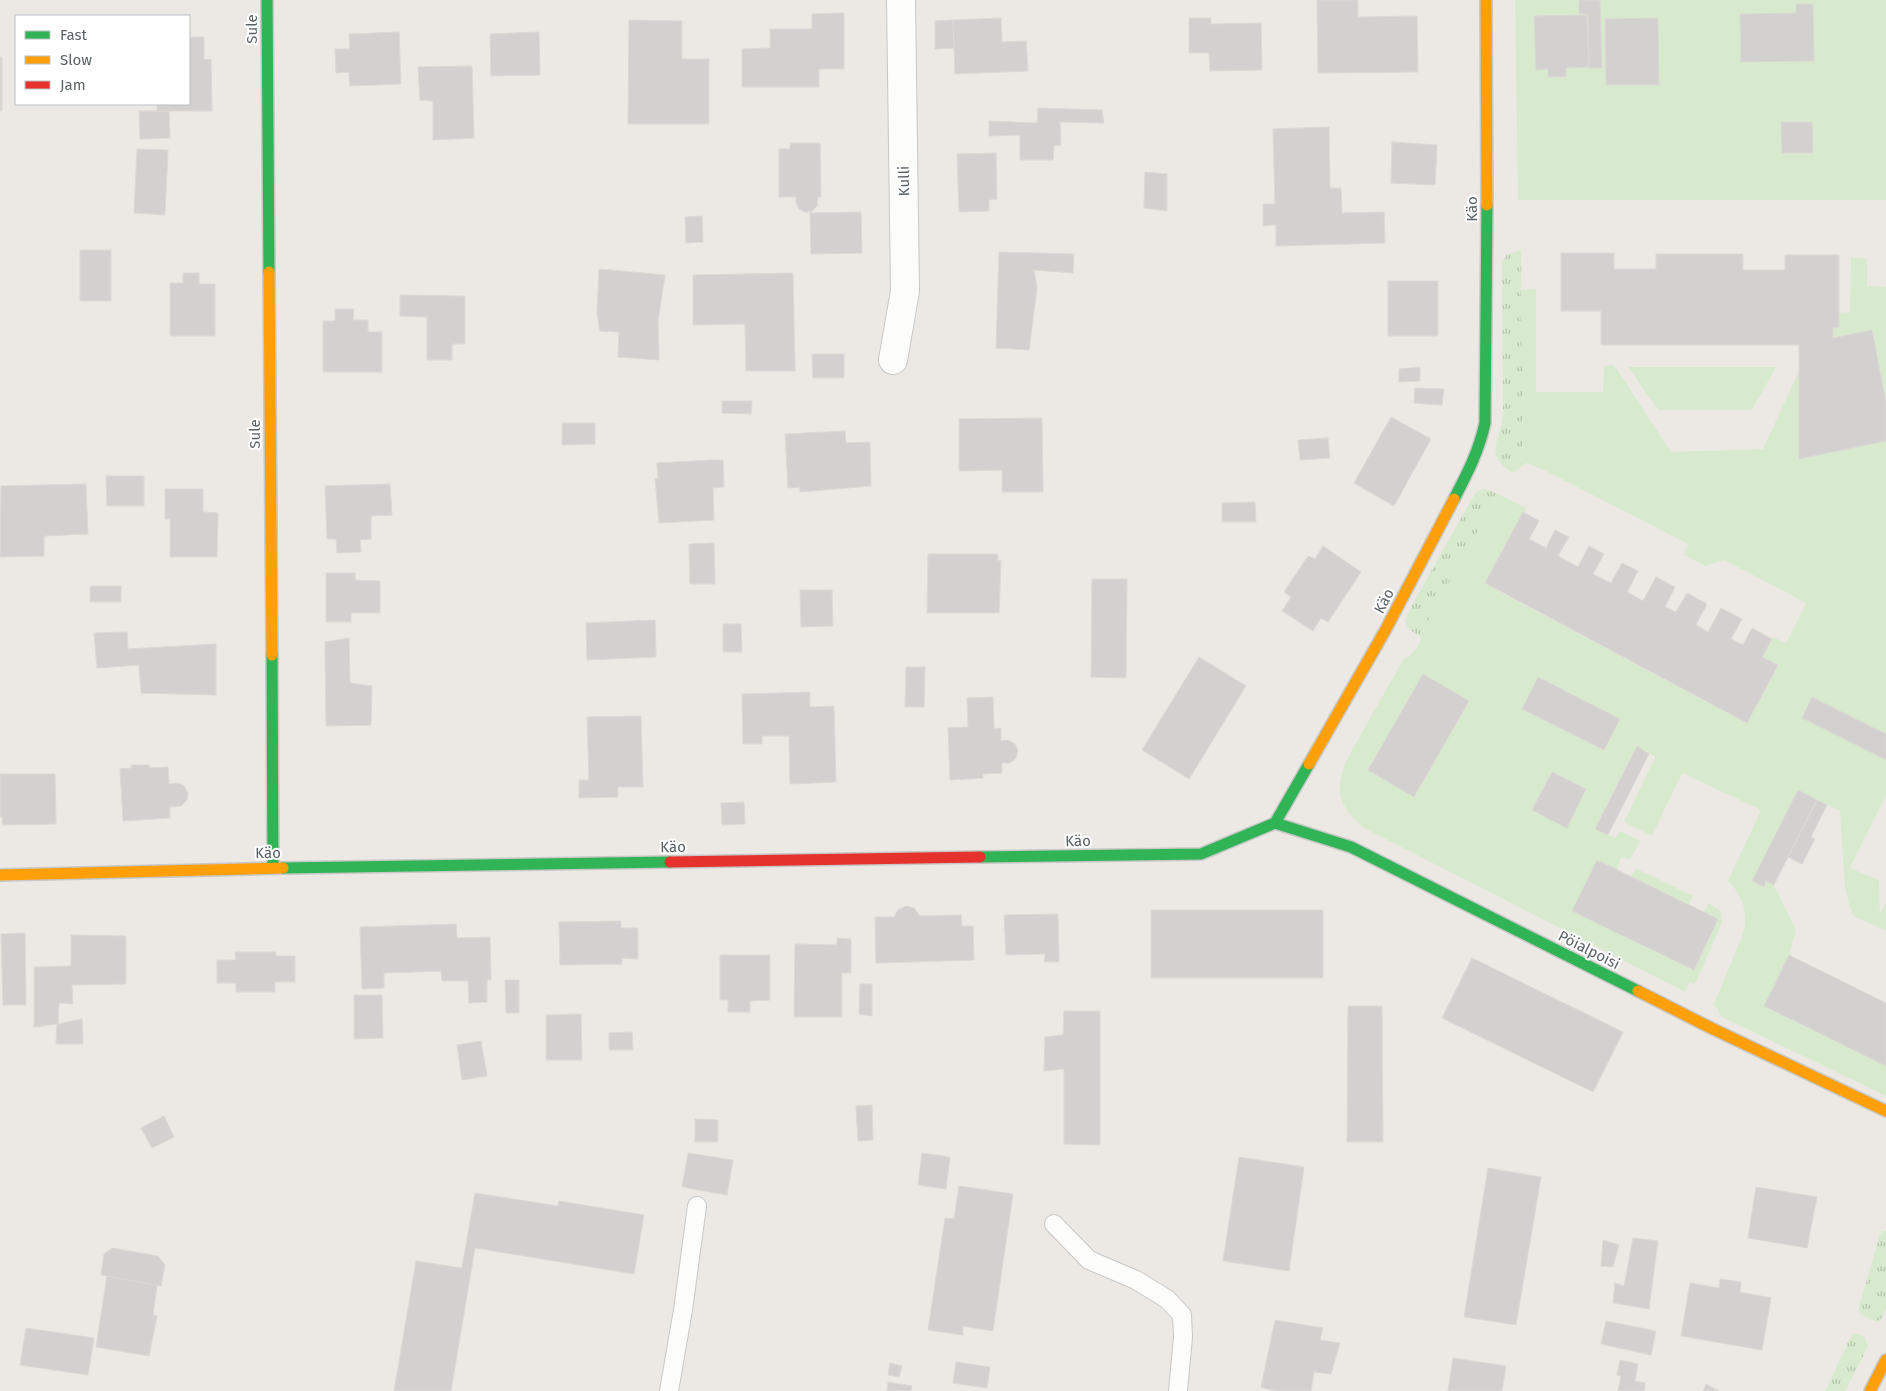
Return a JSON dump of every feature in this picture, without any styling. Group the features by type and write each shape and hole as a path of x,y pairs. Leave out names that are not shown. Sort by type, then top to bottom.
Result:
{"street":[{"name":"Sule","path":"267,0 273,868"},
{"name":"Kulli","path":"893,360 905,291 901,0"},
{"name":"Käo","path":"0,874 1201,854 1275,823 1386,629 1472,465 1481,442 1485,422 1486,0"},
{"name":"Pöialpoisi","path":"1275,823 1351,847 1702,1023 1886,1112"},
{"path":"1870,1391 1886,1360"}],"lane":[{"path":"669,1391 684,1310 697,1206"},
{"path":"1054,1224 1089,1260 1136,1280 1167,1299 1182,1315 1183,1337 1178,1391"}],"green space":[{"path":"1515,0 1886,0 1886,200 1518,200"},
{"path":"1521,250 1523,457 1513,473 1498,459 1496,453 1503,413 1502,263 1507,254"},
{"path":"1851,257 1867,259 1867,286 1886,287 1886,402 1872,331 1833,338 1833,328 1839,327 1839,313 1850,312"},
{"path":"1536,289 1536,392 1603,392 1604,366 1614,365 1671,452 1763,449 1799,371 1799,459 1886,441 1886,795 1850,868 1879,880 1880,914 1886,903 1886,931 1852,915 1845,888 1840,811 1798,790 1753,881 1764,886 1766,881 1774,885 1796,930 1789,955 1764,1006 1886,1066 1886,1096 1720,1016 1717,1008 1713,1006 1745,926 1745,912 1741,899 1728,881 1761,810 1682,773 1652,836 1624,822 1655,757 1637,746 1595,829 1615,838 1620,831 1640,841 1630,860 1624,857 1621,858 1617,870 1631,877 1635,868 1693,896 1689,905 1704,912 1708,903 1721,911 1722,923 1695,984 1690,982 1685,992 1364,828 1348,812 1343,804 1340,787 1348,757 1403,660 1419,644 1422,632 1498,494 1526,508 1485,584 1746,723 1777,665 1762,657 1773,637 1786,643 1806,603 1724,560 1705,566 1683,554 1688,544 1546,471 1526,463 1513,473 1523,457 1521,290"},
{"path":"1628,367 1776,367 1752,410 1658,410"},
{"path":"1484,489 1498,494 1422,632 1422,638 1408,628 1405,620 1476,492"},
{"path":"1886,1231 1886,1309 1881,1319 1876,1322 1861,1315 1858,1310 1880,1234"},
{"path":"1854,1333 1865,1337 1868,1347 1845,1391 1825,1391 1851,1336"}],"building":[{"path":"1317,0 1358,0 1358,17 1417,16 1418,72 1318,73"},
{"path":"1579,0 1600,0 1602,68 1589,68 1588,14 1579,14"},
{"path":"1796,4 1813,4 1814,61 1741,62 1740,14 1796,13"},
{"path":"844,13 844,69 819,69 819,87 742,87 742,49 770,48 770,29 812,29 812,14"},
{"path":"1587,15 1589,67 1566,68 1566,77 1548,77 1548,69 1536,70 1534,16"},
{"path":"1001,18 1002,42 1026,41 1028,71 955,74 953,20"},
{"path":"1189,18 1211,18 1211,24 1261,23 1262,70 1210,71 1209,53 1189,53"},
{"path":"1658,18 1659,85 1606,85 1605,19"},
{"path":"629,20 682,21 682,59 709,59 709,124 628,124"},
{"path":"953,20 954,48 935,49 935,21"},
{"path":"399,32 401,84 350,86 349,72 336,73 335,49 350,49 349,34"},
{"path":"539,32 540,75 491,76 490,34"},
{"path":"190,37 204,37 204,60 211,59 212,111 157,111 157,105 190,105"},
{"path":"0,57 2,57 2,111 0,111"},
{"path":"472,66 474,138 433,140 433,101 420,100 418,67"},
{"path":"1038,108 1102,110 1104,123 1060,122 1061,145 1054,146 1053,160 1020,160 1020,135 989,136 989,121 1037,123"},
{"path":"139,111 169,111 170,138 140,139"},
{"path":"1781,122 1812,122 1813,153 1782,153"},
{"path":"1329,127 1330,188 1341,188 1342,213 1384,212 1385,243 1276,246 1276,225 1263,226 1263,204 1275,204 1273,129"},
{"path":"1392,142 1437,145 1435,185 1391,183"},
{"path":"790,143 820,143 821,197 818,197 817,206 811,212 799,209 796,197 779,197 779,149 790,149"},
{"path":"137,149 168,150 165,215 134,213"},
{"path":"996,153 997,199 989,200 989,211 959,212 957,154"},
{"path":"1145,172 1167,174 1167,211 1144,208"},
{"path":"861,212 862,253 811,254 810,213"},
{"path":"702,216 703,242 686,243 685,217"},
{"path":"80,250 111,250 111,301 80,301"},
{"path":"999,252 1074,254 1073,273 1034,270 1037,288 1029,350 996,348"},
{"path":"1561,253 1614,253 1614,269 1656,269 1656,254 1743,254 1743,270 1785,270 1785,255 1839,255 1839,327 1833,328 1833,338 1872,330 1886,402 1886,441 1799,459 1799,345 1601,345 1601,311 1561,311"},
{"path":"599,269 665,275 658,321 659,360 618,357 619,332 600,331 597,314"},
{"path":"183,273 199,273 199,284 215,284 215,336 170,336 170,283 183,283"},
{"path":"793,273 795,371 746,371 745,324 693,325 693,275"},
{"path":"1388,281 1438,281 1438,336 1388,336"},
{"path":"400,295 465,296 465,344 452,344 452,360 427,360 427,317 400,316"},
{"path":"335,309 354,309 353,320 368,320 368,332 382,332 382,372 323,372 323,321 335,321"},
{"path":"812,354 844,354 844,378 813,378"},
{"path":"1420,367 1420,381 1399,382 1399,369"},
{"path":"1415,388 1444,389 1442,405 1414,403"},
{"path":"722,401 752,401 751,414 722,413"},
{"path":"1391,417 1431,439 1394,506 1354,483"},
{"path":"1042,418 1043,492 1002,492 1002,470 959,471 959,419"},
{"path":"562,423 595,423 595,444 562,445"},
{"path":"845,431 846,443 870,442 871,486 800,492 800,487 788,488 785,434"},
{"path":"1328,438 1330,458 1300,460 1298,440"},
{"path":"723,460 724,487 713,488 714,520 659,523 655,479 658,479 657,463"},
{"path":"106,476 144,476 144,506 107,506"},
{"path":"86,484 88,534 44,536 44,556 0,557 1,486"},
{"path":"390,484 392,515 371,516 371,539 360,540 361,552 337,553 336,539 327,539 325,486"},
{"path":"165,489 203,489 203,512 218,513 217,557 170,557 170,519 165,519"},
{"path":"1255,502 1256,522 1222,522 1222,503"},
{"path":"1523,512 1539,521 1529,539 1546,548 1555,530 1569,537 1558,556 1578,567 1589,546 1604,554 1593,574 1611,583 1622,563 1638,571 1627,592 1643,601 1656,577 1675,587 1665,607 1676,612 1687,593 1707,604 1696,625 1708,632 1721,608 1742,619 1731,639 1743,645 1752,628 1772,639 1762,657 1778,665 1747,723 1485,583"},
{"path":"714,543 715,584 690,584 689,544"},
{"path":"1323,546 1361,572 1328,622 1321,618 1313,631 1282,611 1291,597 1284,592 1308,556 1315,559"},
{"path":"928,554 998,554 998,561 1001,560 999,613 927,613"},
{"path":"326,573 355,573 355,580 380,581 380,613 351,613 351,622 326,622"},
{"path":"1092,579 1127,579 1126,678 1091,677"},
{"path":"90,586 121,586 121,602 90,602"},
{"path":"800,590 832,590 833,626 801,627"},
{"path":"655,620 656,657 587,660 586,623"},
{"path":"723,624 741,624 742,652 723,652"},
{"path":"127,632 128,649 216,644 216,695 141,693 139,665 97,668 94,633"},
{"path":"349,638 350,683 372,686 371,725 326,726 325,642"},
{"path":"1199,657 1246,686 1189,779 1142,750"},
{"path":"906,667 925,667 924,707 905,707"},
{"path":"1423,674 1469,701 1414,797 1368,770"},
{"path":"1538,677 1620,719 1604,750 1522,709"},
{"path":"810,692 810,707 834,706 836,782 790,784 789,736 762,736 762,744 743,744 742,694"},
{"path":"993,697 994,729 1001,728 1001,741 1008,740 1015,744 1018,751 1016,758 1010,763 1002,763 1002,773 983,774 983,778 950,780 948,728 968,727 967,698"},
{"path":"1812,697 1886,734 1886,760 1802,718"},
{"path":"641,716 643,787 618,787 618,797 579,798 579,780 589,780 587,717"},
{"path":"1637,746 1649,754 1608,835 1595,829"},
{"path":"131,765 149,765 150,768 168,767 169,784 178,783 184,786 188,793 187,800 181,806 170,807 170,818 123,821 120,769 131,768"},
{"path":"1552,772 1586,789 1567,828 1532,810"},
{"path":"0,774 55,774 56,824 3,825 2,817 0,817"},
{"path":"1798,790 1817,800 1774,885 1766,881 1764,887 1752,881"},
{"path":"1817,800 1827,805 1811,837 1815,839 1802,864 1788,857"},
{"path":"744,802 745,824 722,825 721,803"},
{"path":"1597,860 1718,919 1694,970 1572,911"},
{"path":"906,906 914,908 920,916 961,915 962,926 973,926 974,960 876,963 875,917 894,917 898,910"},
{"path":"1151,910 1323,910 1323,978 1151,978"},
{"path":"1058,914 1059,962 1044,962 1045,954 1006,955 1004,915"},
{"path":"621,921 621,928 638,928 638,959 622,958 622,964 560,965 559,922"},
{"path":"456,924 457,938 490,937 491,980 487,980 487,1002 469,1003 468,981 442,981 441,971 384,973 384,988 362,989 360,927"},
{"path":"25,933 26,1005 3,1005 1,934"},
{"path":"71,935 126,936 126,984 72,985 73,1004 59,1003 58,1024 82,1019 83,1044 56,1044 57,1024 34,1027 34,967 71,966"},
{"path":"837,938 851,939 851,973 842,973 842,1017 794,1017 795,944 837,945"},
{"path":"235,952 276,952 276,956 295,956 295,982 275,982 275,992 236,992 236,983 217,983 217,960 236,960"},
{"path":"720,955 770,955 770,1000 750,1001 750,1012 728,1012 728,1000 720,1000"},
{"path":"1789,955 1886,1003 1886,1066 1764,1006"},
{"path":"1472,958 1623,1032 1593,1092 1442,1018"},
{"path":"505,980 519,980 519,1013 506,1013"},
{"path":"860,984 872,984 872,1016 859,1014"},
{"path":"354,995 382,995 383,1038 354,1039"},
{"path":"1348,1006 1382,1006 1383,1142 1347,1142"},
{"path":"1064,1011 1100,1011 1100,1145 1064,1144 1064,1069 1044,1071 1045,1037 1063,1035"},
{"path":"581,1014 582,1060 546,1060 546,1015"},
{"path":"632,1032 633,1050 609,1050 609,1033"},
{"path":"481,1041 487,1076 462,1080 457,1045"},
{"path":"872,1105 873,1140 858,1141 856,1106"},
{"path":"164,1116 174,1137 152,1148 141,1128"},
{"path":"695,1119 718,1120 718,1142 695,1142"},
{"path":"688,1153 733,1160 727,1195 682,1187"},
{"path":"922,1153 950,1157 946,1189 918,1185"},
{"path":"1239,1157 1304,1167 1289,1271 1223,1261"},
{"path":"1488,1168 1541,1177 1516,1325 1464,1317"},
{"path":"959,1186 1013,1194 993,1331 963,1326 963,1335 928,1330 945,1218 954,1219"},
{"path":"1756,1187 1817,1197 1807,1248 1748,1238"},
{"path":"475,1193 558,1206 559,1201 644,1215 634,1274 475,1248 451,1391 394,1391 416,1261 462,1268"},
{"path":"1633,1238 1658,1241 1649,1309 1613,1303 1615,1283 1624,1286"},
{"path":"1603,1240 1619,1245 1613,1267 1601,1266"},
{"path":"112,1248 158,1256 165,1265 161,1286 101,1275 104,1254"},
{"path":"107,1276 157,1285 153,1315 157,1316 149,1356 96,1347"},
{"path":"1720,1279 1741,1282 1740,1292 1771,1298 1762,1350 1681,1336 1690,1283 1719,1288"},
{"path":"1275,1320 1323,1328 1320,1340 1340,1343 1331,1374 1314,1372 1311,1391 1275,1391 1261,1387"},
{"path":"1606,1321 1656,1331 1651,1355 1601,1344"},
{"path":"26,1328 94,1338 88,1375 20,1365"},
{"path":"1453,1358 1506,1366 1502,1391 1448,1391"},
{"path":"1620,1360 1638,1364 1635,1381 1645,1383 1644,1391 1618,1391 1621,1376 1617,1375"},
{"path":"956,1362 990,1367 987,1388 953,1383"},
{"path":"890,1363 902,1366 899,1377 888,1375"},
{"path":"888,1382 912,1386 911,1391 887,1391"},
{"path":"1706,1384 1719,1391 1703,1391"}],"traffic: fast":[{"path":"267,0 269,272"},
{"path":"1454,499 1476,453 1485,423 1487,205"},
{"path":"272,655 273,868"},
{"path":"980,857 1201,854 1275,823 1309,764"},
{"path":"1275,823 1351,847 1638,991"},
{"path":"283,868 670,862"}],"traffic: slow":[{"path":"1486,0 1487,205"},
{"path":"269,272 272,655"},
{"path":"1309,764 1386,629 1454,499"},
{"path":"0,875 283,868"},
{"path":"1638,991 1711,1028 1886,1111"},
{"path":"1870,1391 1886,1360"}],"traffic: jam":[{"path":"670,862 980,857"}]}
